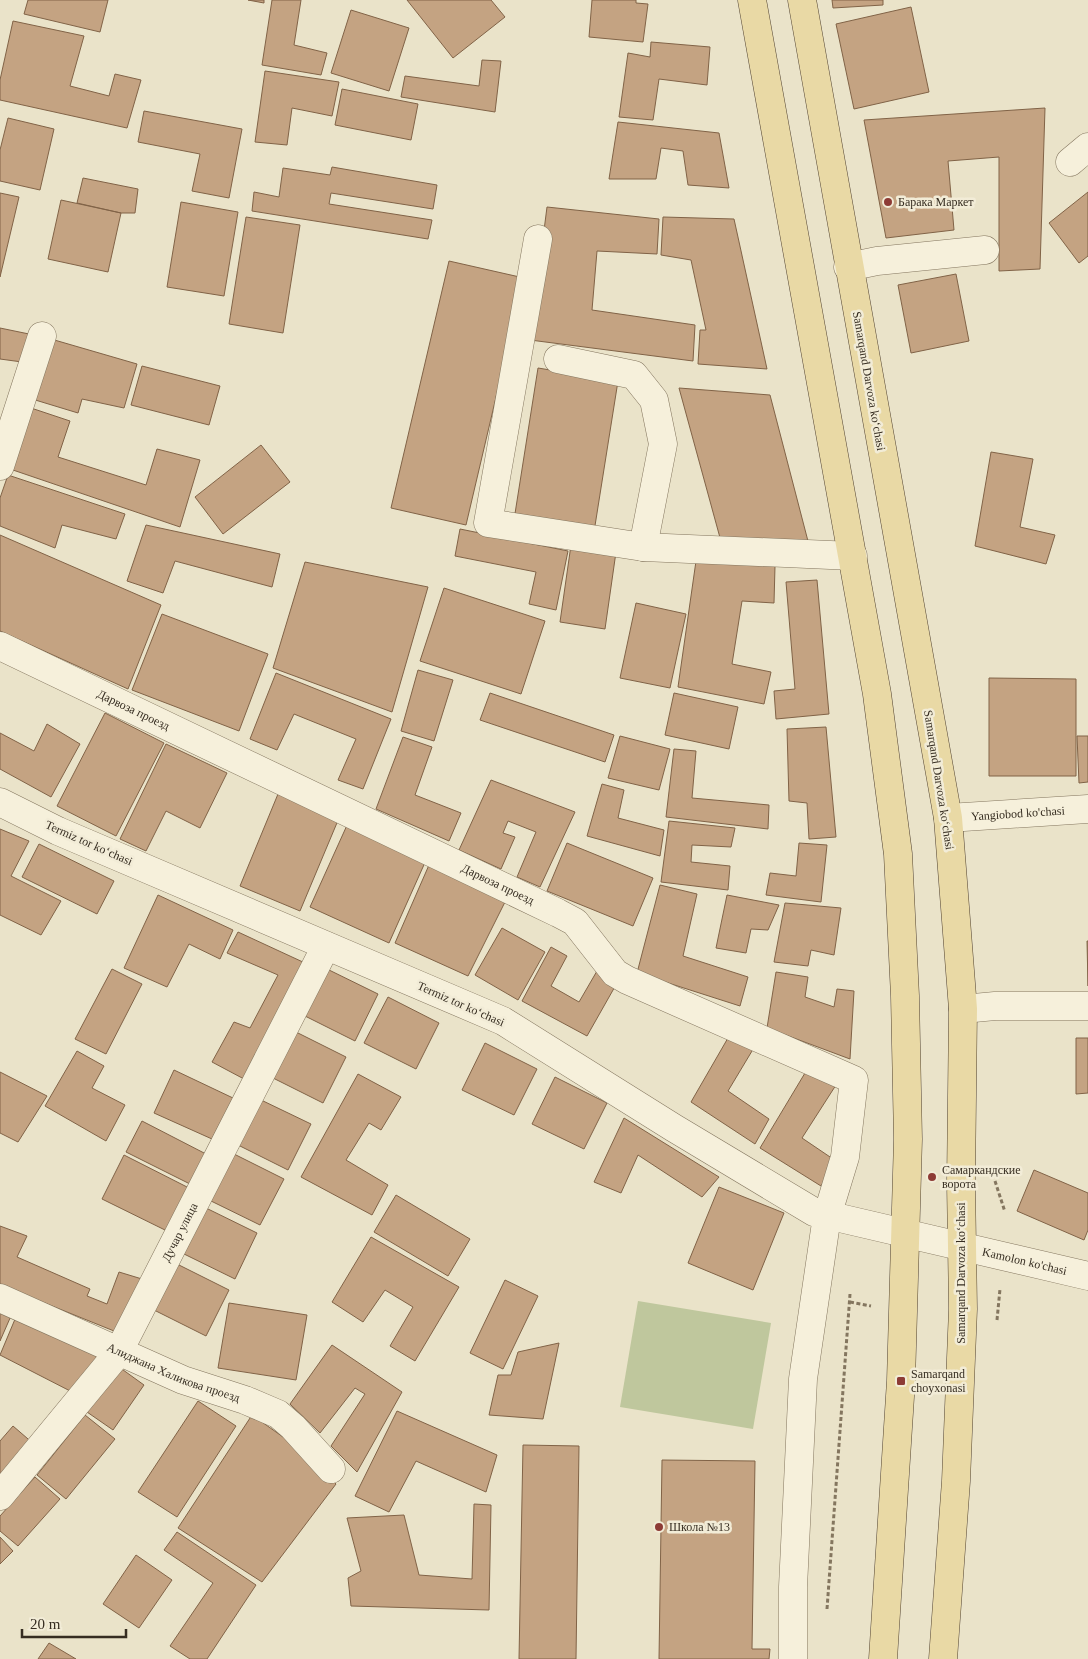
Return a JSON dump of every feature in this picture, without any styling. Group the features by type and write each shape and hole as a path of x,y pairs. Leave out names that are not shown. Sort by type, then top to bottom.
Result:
{"main road":[{"path":"752,0 877,694 898,854 906,1015 908,1139 901,1381 884,1659"},
{"name":"Samarqand Darvoza koʻchasi","path":"802,0 848,267 948,818 963,1009 963,1309 951,1560 943,1659"}],"street":[{"path":"538,239 488,523 643,547 853,556"},
{"path":"848,267 877,261 985,250"},
{"path":"0,466 42,336"},
{"path":"558,359 634,375 654,400 663,444 643,547"},
{"name":"Дарвоза проезд","path":"0,646 558,913 575,922 615,973 627,980 854,1080 845,1157 827,1216"},
{"name":"Termiz tor koʻchasi","path":"0,802 58,831 503,1021 674,1128 814,1212 905,1234"},
{"name":"Yangiobod ko'chasi","path":"948,818 1088,809"},
{"name":"Дучар улица","path":"0,1496 118,1353 326,946"},
{"path":"963,1009 995,1006 1088,1006"},
{"path":"792,1659 793,1587 803,1379 827,1216"},
{"name":"Kamolon ko'chasi","path":"905,1234 1088,1276"},
{"name":"Алиджана Халикова проезд","path":"0,1298 118,1353 183,1380 245,1400 278,1414 293,1427 331,1469"}],"path":[{"path":"826,1619 850,1292"},
{"path":"850,1302 874,1307"}],"green space":[{"path":"638,1301 771,1323 753,1429 620,1407"}],"building":[{"path":"28,0 108,0 100,32 24,14"},
{"path":"248,0 264,0 264,3"},
{"path":"272,0 301,0 294,45 327,53 321,75 262,65"},
{"path":"407,0 491,0 505,17 453,58"},
{"path":"592,0 636,0 636,3 648,4 643,42 589,37"},
{"path":"832,0 883,0 883,5 833,8"},
{"path":"911,7 929,92 854,109 836,24"},
{"path":"351,10 409,28 389,91 331,73"},
{"path":"13,21 84,36 70,86 109,96 115,74 141,80 127,128 0,100 0,80"},
{"path":"651,42 710,47 707,85 659,79 653,120 619,117 628,53 650,57"},
{"path":"482,60 501,61 495,112 401,97 405,76 479,86"},
{"path":"265,71 339,82 332,116 292,108 287,145 255,142"},
{"path":"342,89 418,104 411,140 335,125"},
{"path":"1045,108 1040,269 999,271 999,157 948,161 954,230 886,238 864,120"},
{"path":"144,111 242,129 229,198 192,191 200,154 138,142"},
{"path":"8,118 54,129 40,190 0,181 0,150"},
{"path":"618,122 719,133 729,188 688,185 683,151 661,148 656,179 609,179"},
{"path":"332,167 437,185 433,209 331,193 329,204 432,220 428,239 252,211 254,192 279,197 283,168 330,175"},
{"path":"83,178 138,189 135,213 121,213 77,203"},
{"path":"1088,192 1088,256 1079,263 1049,223"},
{"path":"0,193 19,197 0,277"},
{"path":"61,200 121,213 108,272 48,259"},
{"path":"181,202 238,212 224,296 167,287"},
{"path":"547,207 659,219 657,254 597,251 592,310 695,325 693,361 530,340"},
{"path":"246,217 300,225 283,333 229,324"},
{"path":"663,217 734,219 767,369 698,364 700,330 706,330 691,260 661,255"},
{"path":"449,261 524,278 466,525 391,508"},
{"path":"956,274 969,341 911,353 898,285"},
{"path":"0,328 29,334 22,362 0,359"},
{"path":"51,339 137,364 124,408 82,399 78,413 32,399"},
{"path":"142,366 220,386 209,425 131,405"},
{"path":"538,368 618,381 594,532 514,520"},
{"path":"679,388 770,395 809,545 722,545"},
{"path":"31,408 70,421 58,457 146,485 157,449 200,460 180,527 10,469"},
{"path":"261,445 290,482 223,534 195,497"},
{"path":"991,452 1033,459 1020,527 1055,535 1046,564 975,546"},
{"path":"8,475 125,514 116,539 62,525 55,548 0,526 0,498"},
{"path":"146,525 280,554 272,587 175,561 163,593 127,581"},
{"path":"460,529 568,551 556,610 529,604 536,572 455,556"},
{"path":"0,535 161,605 128,689 0,631"},
{"path":"571,545 616,552 605,629 560,622"},
{"path":"696,561 775,566 774,603 742,601 732,664 771,672 764,704 678,687"},
{"path":"305,562 428,587 392,712 273,668"},
{"path":"817,580 829,714 776,719 774,691 795,689 786,582"},
{"path":"444,588 545,621 521,694 420,661"},
{"path":"636,603 686,614 670,688 620,678"},
{"path":"162,614 268,654 239,731 132,690"},
{"path":"418,670 453,680 434,741 401,731"},
{"path":"276,673 391,719 363,789 338,780 356,739 294,714 277,750 250,739"},
{"path":"989,678 1076,679 1076,776 989,776"},
{"path":"490,693 614,735 605,762 480,720"},
{"path":"674,693 738,707 729,749 665,735"},
{"path":"105,713 164,743 116,836 57,806"},
{"path":"47,724 80,744 51,797 0,769 0,733 34,751"},
{"path":"826,727 836,837 809,839 807,803 789,801 787,729"},
{"path":"620,736 670,749 659,790 608,778"},
{"path":"1077,736 1088,736 1088,782 1079,783"},
{"path":"403,737 432,747 415,795 461,813 449,841 376,809"},
{"path":"166,744 227,773 200,828 166,811 146,851 120,839"},
{"path":"674,749 696,751 692,798 769,805 768,829 666,817"},
{"path":"491,780 575,812 540,887 517,877 536,832 508,821 503,833 515,837 501,869 459,850"},
{"path":"602,784 624,790 618,818 664,830 660,856 587,836"},
{"path":"278,794 339,818 300,911 240,886"},
{"path":"669,821 735,828 731,847 692,845 691,862 730,866 728,890 661,882"},
{"path":"348,823 427,858 389,943 310,907"},
{"path":"0,829 29,841 11,876 61,901 41,935 0,915"},
{"path":"567,843 653,878 633,926 547,891"},
{"path":"799,843 827,845 821,902 766,895 770,873 796,876"},
{"path":"39,844 114,881 97,914 22,877"},
{"path":"429,865 507,898 468,976 395,943"},
{"path":"660,885 697,894 683,956 748,977 740,1006 637,973"},
{"path":"158,895 233,930 220,959 189,944 167,987 124,968"},
{"path":"727,895 779,905 768,930 751,929 746,953 716,948"},
{"path":"785,903 841,908 834,955 811,950 808,966 774,962"},
{"path":"502,928 545,952 518,1000 475,975"},
{"path":"238,932 305,963 244,1079 212,1062 234,1022 250,1028 278,975 227,953"},
{"path":"1087,941 1088,941 1088,986"},
{"path":"551,947 567,956 551,986 579,1002 597,971 617,983 587,1036 522,1001"},
{"path":"112,969 142,984 106,1054 75,1039"},
{"path":"327,969 378,994 355,1041 303,1015"},
{"path":"776,972 808,977 805,997 834,1007 837,989 854,991 850,1059 767,1028"},
{"path":"388,997 439,1023 416,1069 364,1043"},
{"path":"294,1031 346,1057 323,1103 271,1077"},
{"path":"732,1031 755,1046 728,1091 769,1119 755,1144 691,1102"},
{"path":"1076,1038 1088,1038 1088,1093 1076,1094"},
{"path":"485,1043 537,1069 514,1115 462,1090"},
{"path":"77,1051 104,1066 92,1088 125,1105 106,1141 45,1106"},
{"path":"808,1068 836,1085 802,1138 836,1161 821,1186 760,1148"},
{"path":"174,1070 233,1098 212,1139 154,1113"},
{"path":"0,1072 47,1096 18,1142 0,1133"},
{"path":"358,1074 401,1097 381,1130 369,1123 346,1160 388,1185 372,1215 301,1177"},
{"path":"555,1077 607,1103 584,1149 532,1124"},
{"path":"259,1099 311,1124 288,1170 236,1144"},
{"path":"624,1118 719,1177 702,1197 638,1155 621,1193 594,1182"},
{"path":"142,1121 206,1154 190,1184 126,1152"},
{"path":"232,1153 284,1179 260,1225 209,1200"},
{"path":"124,1155 189,1188 167,1231 102,1199"},
{"path":"1034,1170 1088,1193 1088,1230 1084,1240 1017,1211"},
{"path":"719,1187 784,1213 753,1290 688,1263"},
{"path":"396,1195 470,1239 448,1276 374,1232"},
{"path":"206,1208 257,1233 235,1279 182,1253"},
{"path":"0,1226 27,1236 17,1257 90,1289 87,1296 107,1304 119,1272 142,1279 119,1333 0,1285"},
{"path":"371,1237 459,1287 415,1361 390,1346 413,1307 385,1290 363,1322 332,1302"},
{"path":"177,1264 229,1290 206,1336 154,1310"},
{"path":"505,1280 538,1296 503,1369 470,1353"},
{"path":"229,1303 307,1315 296,1380 218,1368"},
{"path":"0,1304 14,1309 0,1341"},
{"path":"18,1312 88,1343 100,1363 76,1394 0,1355"},
{"path":"559,1343 543,1419 489,1415 498,1375 511,1375 518,1352"},
{"path":"332,1345 402,1392 357,1472 331,1446 365,1394 355,1388 320,1433 290,1404"},
{"path":"119,1367 144,1385 113,1430 87,1412"},
{"path":"198,1401 236,1426 177,1517 138,1492"},
{"path":"397,1411 497,1455 486,1492 416,1461 389,1512 355,1496"},
{"path":"85,1415 115,1439 66,1499 37,1475"},
{"path":"252,1415 300,1449 336,1484 262,1582 178,1528"},
{"path":"13,1426 35,1445 0,1485 0,1441"},
{"path":"523,1445 579,1446 576,1659 519,1659"},
{"path":"662,1460 755,1461 752,1649 770,1649 769,1659 659,1659"},
{"path":"35,1477 60,1499 18,1546 0,1531 0,1516"},
{"path":"474,1504 491,1505 489,1610 351,1606 348,1578 361,1571 347,1518 404,1515 419,1575 472,1579"},
{"path":"177,1532 256,1585 207,1659 190,1659 170,1646 213,1583 164,1550"},
{"path":"0,1537 13,1551 0,1564"},
{"path":"136,1555 172,1580 139,1628 103,1604"},
{"path":"49,1643 76,1659 38,1659"}],"place":[{"name":"Барака Маркет","path":"888,202"},
{"name":"Самаркандские ворота","path":"932,1177"},
{"name":"Samarqand choyxonasi","path":"901,1381"},
{"name":"Школа №13","path":"659,1527"}]}
